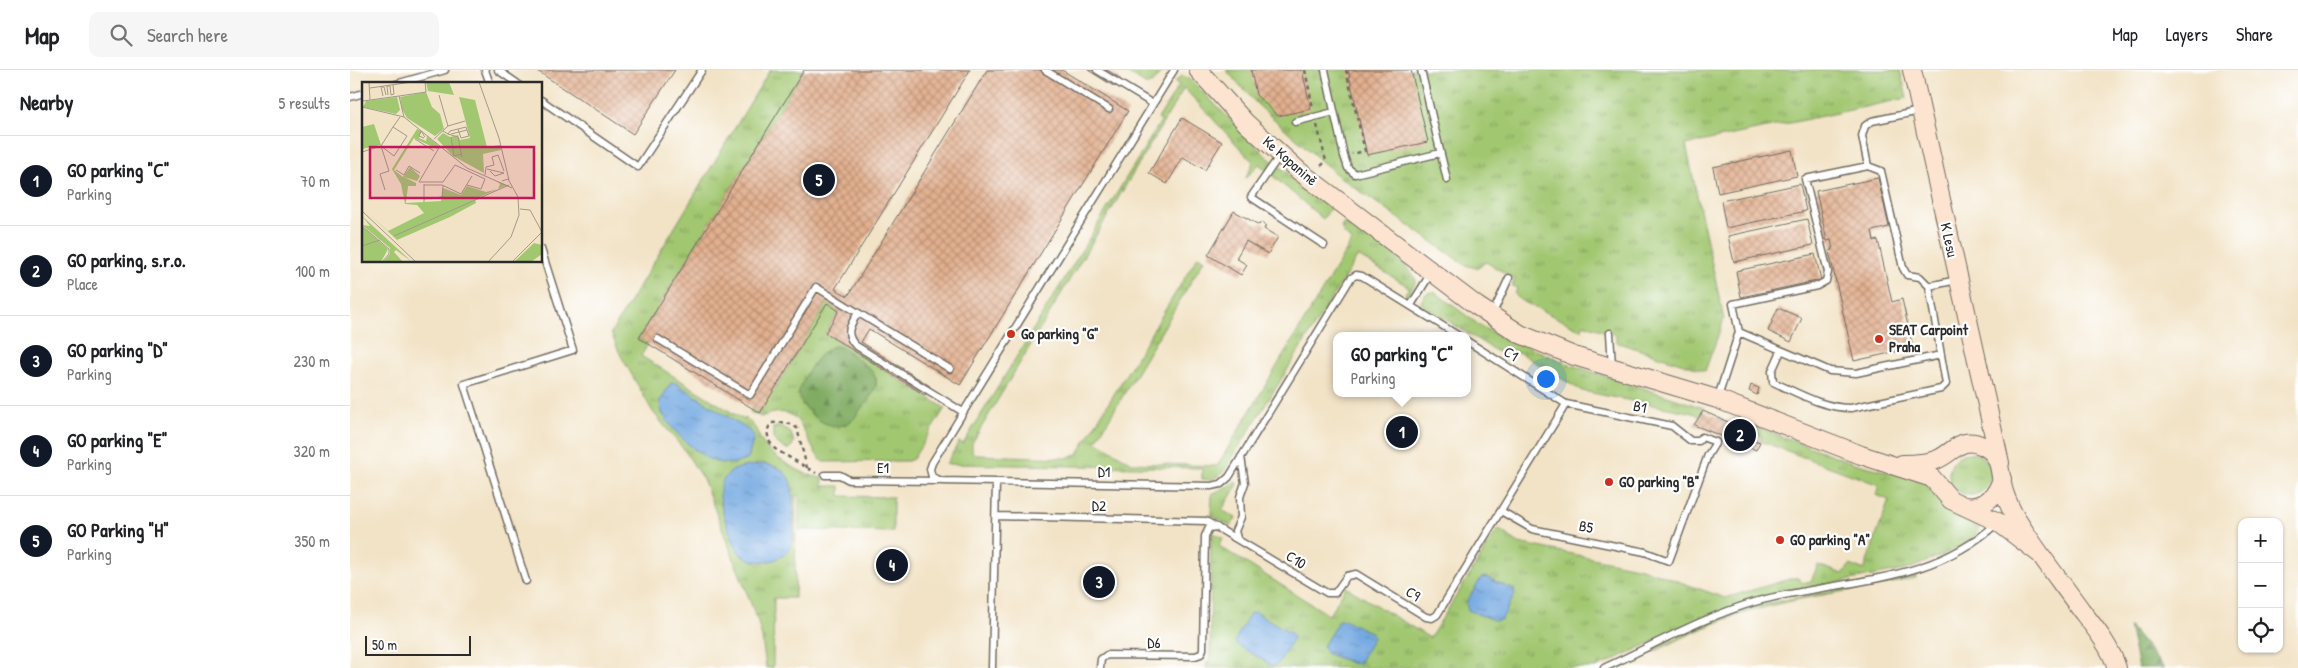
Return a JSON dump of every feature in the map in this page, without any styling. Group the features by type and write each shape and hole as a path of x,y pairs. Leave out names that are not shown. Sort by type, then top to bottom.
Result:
{"street":[{"name":"Ke Kopanině","path":"1198,70 1246,123 1299,171 1492,316 1537,342 1612,368 1717,399 1861,455 1894,464"},
{"name":"K Lesu","path":"1912,70 2001,471 2012,511 2040,554"},
{"path":"1966,443 1980,429 1987,410"},
{"path":"1894,464 1929,462 1944,455 1950,449 1966,443 1974,443 1990,449 2001,471 1994,496 1977,506 1959,504"},
{"path":"1940,486 1938,471 1944,455"},
{"path":"1894,464 1932,478 1951,500 1998,522 2040,554 2104,641 2117,668"}],"lane":[{"path":"403,82 445,70"},
{"path":"498,70 515,82"},
{"path":"542,101 638,167 702,70"},
{"path":"1045,70 1109,109"},
{"path":"1097,70 1153,104"},
{"path":"858,312 849,330 849,336 855,345 963,412 1174,70"},
{"path":"1325,70 1344,156 1348,168 1355,174 1440,153"},
{"path":"1421,70 1446,180"},
{"path":"1868,166 1862,136 1864,126 1872,121 1921,111"},
{"path":"1294,122 1334,112"},
{"path":"1281,154 1251,197 1324,245"},
{"path":"1717,399 1739,332 1733,304 1817,286 1826,281 1828,272 1804,179 1868,166 1881,172 1903,268 1908,275 1920,277 1929,286 1946,384 1941,389 1851,408 1839,408 1825,405 1773,382 1772,371 1781,350"},
{"path":"526,581 464,384 573,350 542,252"},
{"path":"1411,305 1432,272"},
{"path":"1237,538 1235,531 1241,517 1240,497 1245,483 1241,456 1353,276 1362,276 1453,332"},
{"path":"1492,316 1509,278"},
{"path":"1929,286 1958,280"},
{"path":"658,339 750,396 816,287 950,369"},
{"path":"1739,332 1830,371 1844,373 1856,373 1941,355"},
{"path":"1610,333 1612,368"},
{"name":"C1","path":"1471,344 1566,404"},
{"name":"B1","path":"1566,404 1672,426 1691,441 1699,441 1702,436 1716,442 1708,455 1669,561"},
{"name":"C9","path":"1356,574 1429,617 1437,615 1566,404"},
{"name":"E1","path":"942,482 934,479 930,466 963,412"},
{"name":"D1","path":"996,482 1212,486 1226,481 1241,456"},
{"name":"E1","path":"825,475 840,475 850,480 996,482"},
{"path":"992,668 996,482"},
{"name":"B5","path":"1501,511 1532,529 1645,552 1669,561"},
{"name":"D2","path":"996,516 1202,520"},
{"name":"C10","path":"1202,520 1237,538 1327,593 1336,593 1347,576 1356,574"},
{"path":"1604,668 1691,628 1758,602 1896,575 1931,565 1973,544 1998,522"},
{"name":"D6","path":"1100,668 1101,659 1106,655 1195,656 1201,654 1205,536 1209,528 1218,527"}],"path":[{"path":"1305,70 1314,110"},
{"path":"1346,70 1365,151 1351,154"},
{"path":"1317,124 1326,161"},
{"path":"1321,166 1326,161 1332,159"},
{"path":"807,468 797,428 786,422 771,424 767,431 772,446 807,468 825,475"}],"green space":[{"path":"770,70 804,70 639,338 648,344 641,356 744,420 745,418 750,421 765,446 783,462 800,471 823,478 823,486 840,486 840,496 893,497 893,532 799,530 799,496 796,495 795,598 774,598 773,668 766,668 758,622 704,481 685,451 653,412 620,354 611,333","holes":["661,412 754,436 748,459 695,450 674,429","761,464 777,467 756,562 742,556 738,551 723,513 721,493 728,475"]},
{"path":"1122,70 1162,70 1153,83 1147,85"},
{"path":"1226,70 1900,70 1907,98 1686,145 1724,319 1705,371 1616,342 1616,335 1583,324 1582,330 1520,300 1515,294 1517,288 1512,286 1515,279 1486,262 1476,268 1465,265 1337,175 1257,104"},
{"path":"1182,76 1189,78 1266,156 1329,205 1330,209 1323,219 1259,164 1246,178 1253,162 1184,88 972,443 972,452 977,455 1066,458 1077,455 1198,256 1204,260 1096,441 1132,463 1217,466 1352,241 1344,234 1341,227 1343,223 1360,228 1370,234 1413,274 1416,281 1408,296 1405,294 1409,287 1358,256 1223,473 1211,480 1202,479 1202,468 946,464 959,442 963,444 1161,121 1158,119 1179,85 1175,82"},
{"path":"1430,292 1436,293 1479,325 1507,341 1517,342 1571,365 1704,408 1700,416 1582,391 1520,353 1503,347 1499,353 1471,335 1471,332 1466,332 1423,305 1421,302 1425,295"},
{"path":"827,303 839,311 825,333 945,408 913,459 908,461 823,462 794,417 786,413 776,413 761,417 750,412 752,408 760,413","holes":["876,378 876,386 871,396 822,422 801,404"]},
{"path":"836,346 843,348 867,366 874,374 876,383 871,396 856,416 850,422 834,426 812,415 801,402 798,395 812,365 824,352"},
{"path":"1734,419 1854,463 1927,482 1979,522 1979,529 1961,547 1909,569 1813,587 1700,620 1596,668 1206,668 1207,662 1210,662 1211,536 1214,533 1223,538 1219,546 1329,615 1346,587 1430,638 1498,529 1519,543 1641,568 1725,598 1793,578 1799,578 1802,583 1811,581 1818,565 1843,574 1850,565 1864,570 1889,500 1876,495 1879,485 1760,441 1762,436 1733,424"},
{"path":"781,426 791,433 794,442 790,449 784,449 773,439 773,428"},
{"path":"1970,453 1985,459 1991,474 1985,489 1970,495 1955,489 1949,474 1955,459"},
{"path":"1236,482 1238,484 1222,510 1236,518 1231,526 1211,515 1212,494"},
{"path":"1916,574 1916,578 1771,605 1734,616 1685,636 1622,668 1612,668 1697,628 1753,606"},
{"path":"2129,626 2164,668 2138,668"}],"water":[{"path":"671,383 676,383 750,431 754,436 748,459 731,463 713,461 679,436 661,409 660,401"},
{"path":"761,464 781,469 787,475 793,498 793,534 791,545 778,558 764,562 749,559 738,551 725,520 720,496 721,486 725,477 734,470"},
{"path":"1486,577 1514,590 1515,594 1502,619 1496,621 1468,610 1466,603 1481,578"},
{"path":"1256,612 1292,634 1293,639 1278,664 1272,666 1236,644 1235,640 1250,613"},
{"path":"1339,620 1344,620 1372,633 1373,637 1360,662 1354,664 1326,653 1323,646"}],"building":[{"path":"536,70 675,70 633,134"},
{"path":"804,70 970,70 835,289 848,296 987,70 1062,70 1128,111 960,385 869,329 861,342 930,386 925,395 825,333 839,311 827,303 760,413 639,338"},
{"path":"1088,70 1107,70 1120,78 1115,87"},
{"path":"1251,70 1302,70 1311,109 1278,116 1256,95"},
{"path":"1348,70 1411,70 1428,142 1367,155"},
{"path":"1182,118 1222,142 1205,170 1183,157 1167,184 1149,173"},
{"path":"1792,150 1797,176 1718,193 1713,167"},
{"path":"1878,178 1889,227 1872,231 1874,241 1878,240 1892,302 1902,299 1913,348 1854,361 1829,251 1833,250 1831,240 1827,241 1816,191"},
{"path":"1800,184 1806,211 1726,228 1721,201"},
{"path":"1234,211 1259,225 1261,222 1266,225 1264,229 1278,237 1268,254 1246,241 1236,258 1247,265 1241,275 1208,255"},
{"path":"1807,219 1813,245 1734,262 1728,236"},
{"path":"1815,254 1821,280 1741,297 1736,271"},
{"path":"1778,308 1802,318 1791,342 1768,331"},
{"path":"1751,385 1759,388 1757,395 1749,391"},
{"path":"1703,411 1753,433 1751,439 1760,442 1756,450 1694,425"}],"place":[{"name":"GO Parking \"H\"","path":"819,180"},
{"name":"Go parking \"G\"","path":"1011,334"},
{"name":"SEAT Carpoint Praha","path":"1879,339"},
{"name":"GO parking \"C\"","path":"1402,432"},
{"name":"GO parking, s.r.o.","path":"1740,435"},
{"name":"GO parking \"B\"","path":"1609,482"},
{"name":"GO parking \"A\"","path":"1780,540"},
{"name":"GO parking \"E\"","path":"892,565"},
{"name":"GO parking \"D\"","path":"1099,582"}]}
